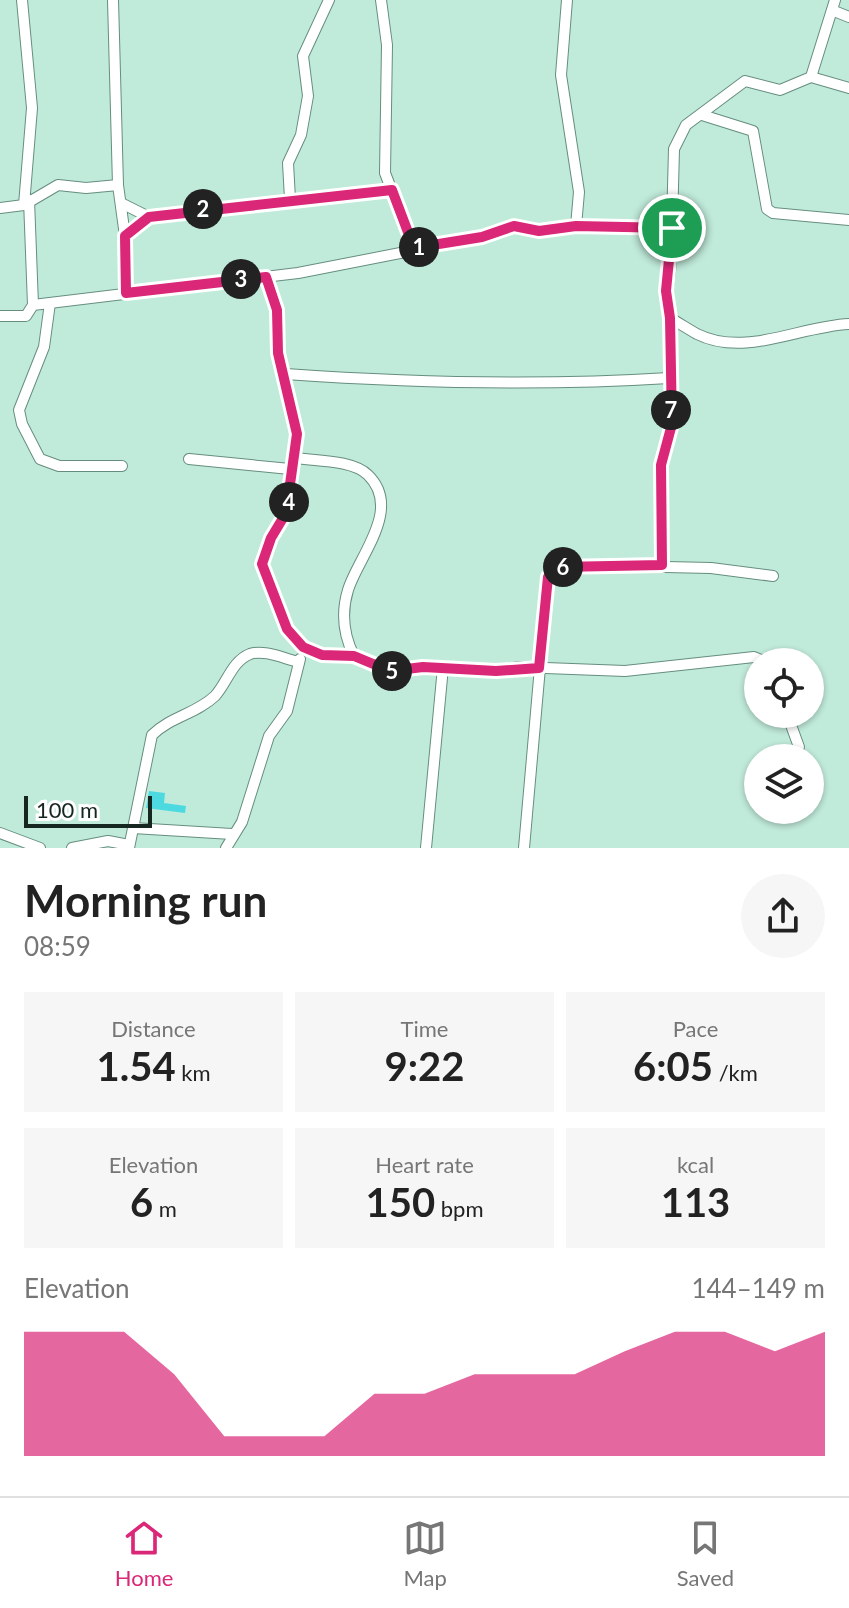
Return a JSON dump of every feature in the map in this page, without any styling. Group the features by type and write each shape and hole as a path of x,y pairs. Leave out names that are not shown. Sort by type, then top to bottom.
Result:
{"street":[{"path":"0,316 26,316 33,305 26,203 32,108 22,0"},
{"path":"113,0 118,185 125,236 126,293"},
{"path":"290,199 288,163 290,152 301,135 308,96 303,56 329,0"},
{"path":"381,0 387,45 385,173 414,248"},
{"path":"567,0 561,75 579,192 576,226"},
{"path":"811,77 835,5 849,17"},
{"path":"662,565 661,465 672,424 670,318 666,291 672,228 674,149 686,125 745,81 780,90 811,77 849,88"},
{"path":"702,115 753,131 767,209 773,213 849,220"},
{"path":"0,208 26,203 58,185 86,188 118,185"},
{"path":"125,236 149,217 392,190"},
{"path":"121,203 149,217"},
{"path":"33,305 266,277 482,237 514,226 539,231 576,226 672,228"},
{"path":"266,277 277,310 278,353 286,374 297,434 286,513 271,538 262,564 287,629 303,647 322,655 354,656 390,671 443,667 496,671 539,668 625,671 744,658"},
{"path":"50,303 44,347 19,410 22,424 40,459 59,466 122,466"},
{"path":"670,318 698,334 717,340 762,342 849,324"},
{"path":"286,374 419,383 597,383 669,378"},
{"path":"296,458 356,468 368,474 378,490 376,532 348,589 343,622 354,656"},
{"path":"189,459 290,469"},
{"path":"524,848 548,577 559,567 662,565 773,576"},
{"path":"226,848 242,822 269,736 287,711 303,647"},
{"path":"72,848 108,841 129,846 152,735 163,725 194,712 217,694 247,655 258,652 299,662"},
{"path":"426,848 443,667"},
{"path":"133,828 232,834"},
{"path":"0,833 40,848"}],"building":[{"path":"149,791 165,793 164,803 186,806 185,813 146,808"}],"route":[{"path":"392,190 414,248 482,237 514,226 539,231 576,226 672,228 666,302 671,338 669,378 672,424 661,465 662,565 559,567 548,577 539,668 496,671 423,667 390,671 354,656 322,655 303,647 287,629 262,564 289,502 290,469 296,458 297,434 286,374 278,353 277,310 266,277 126,293 125,236 149,217 392,190"}]}
